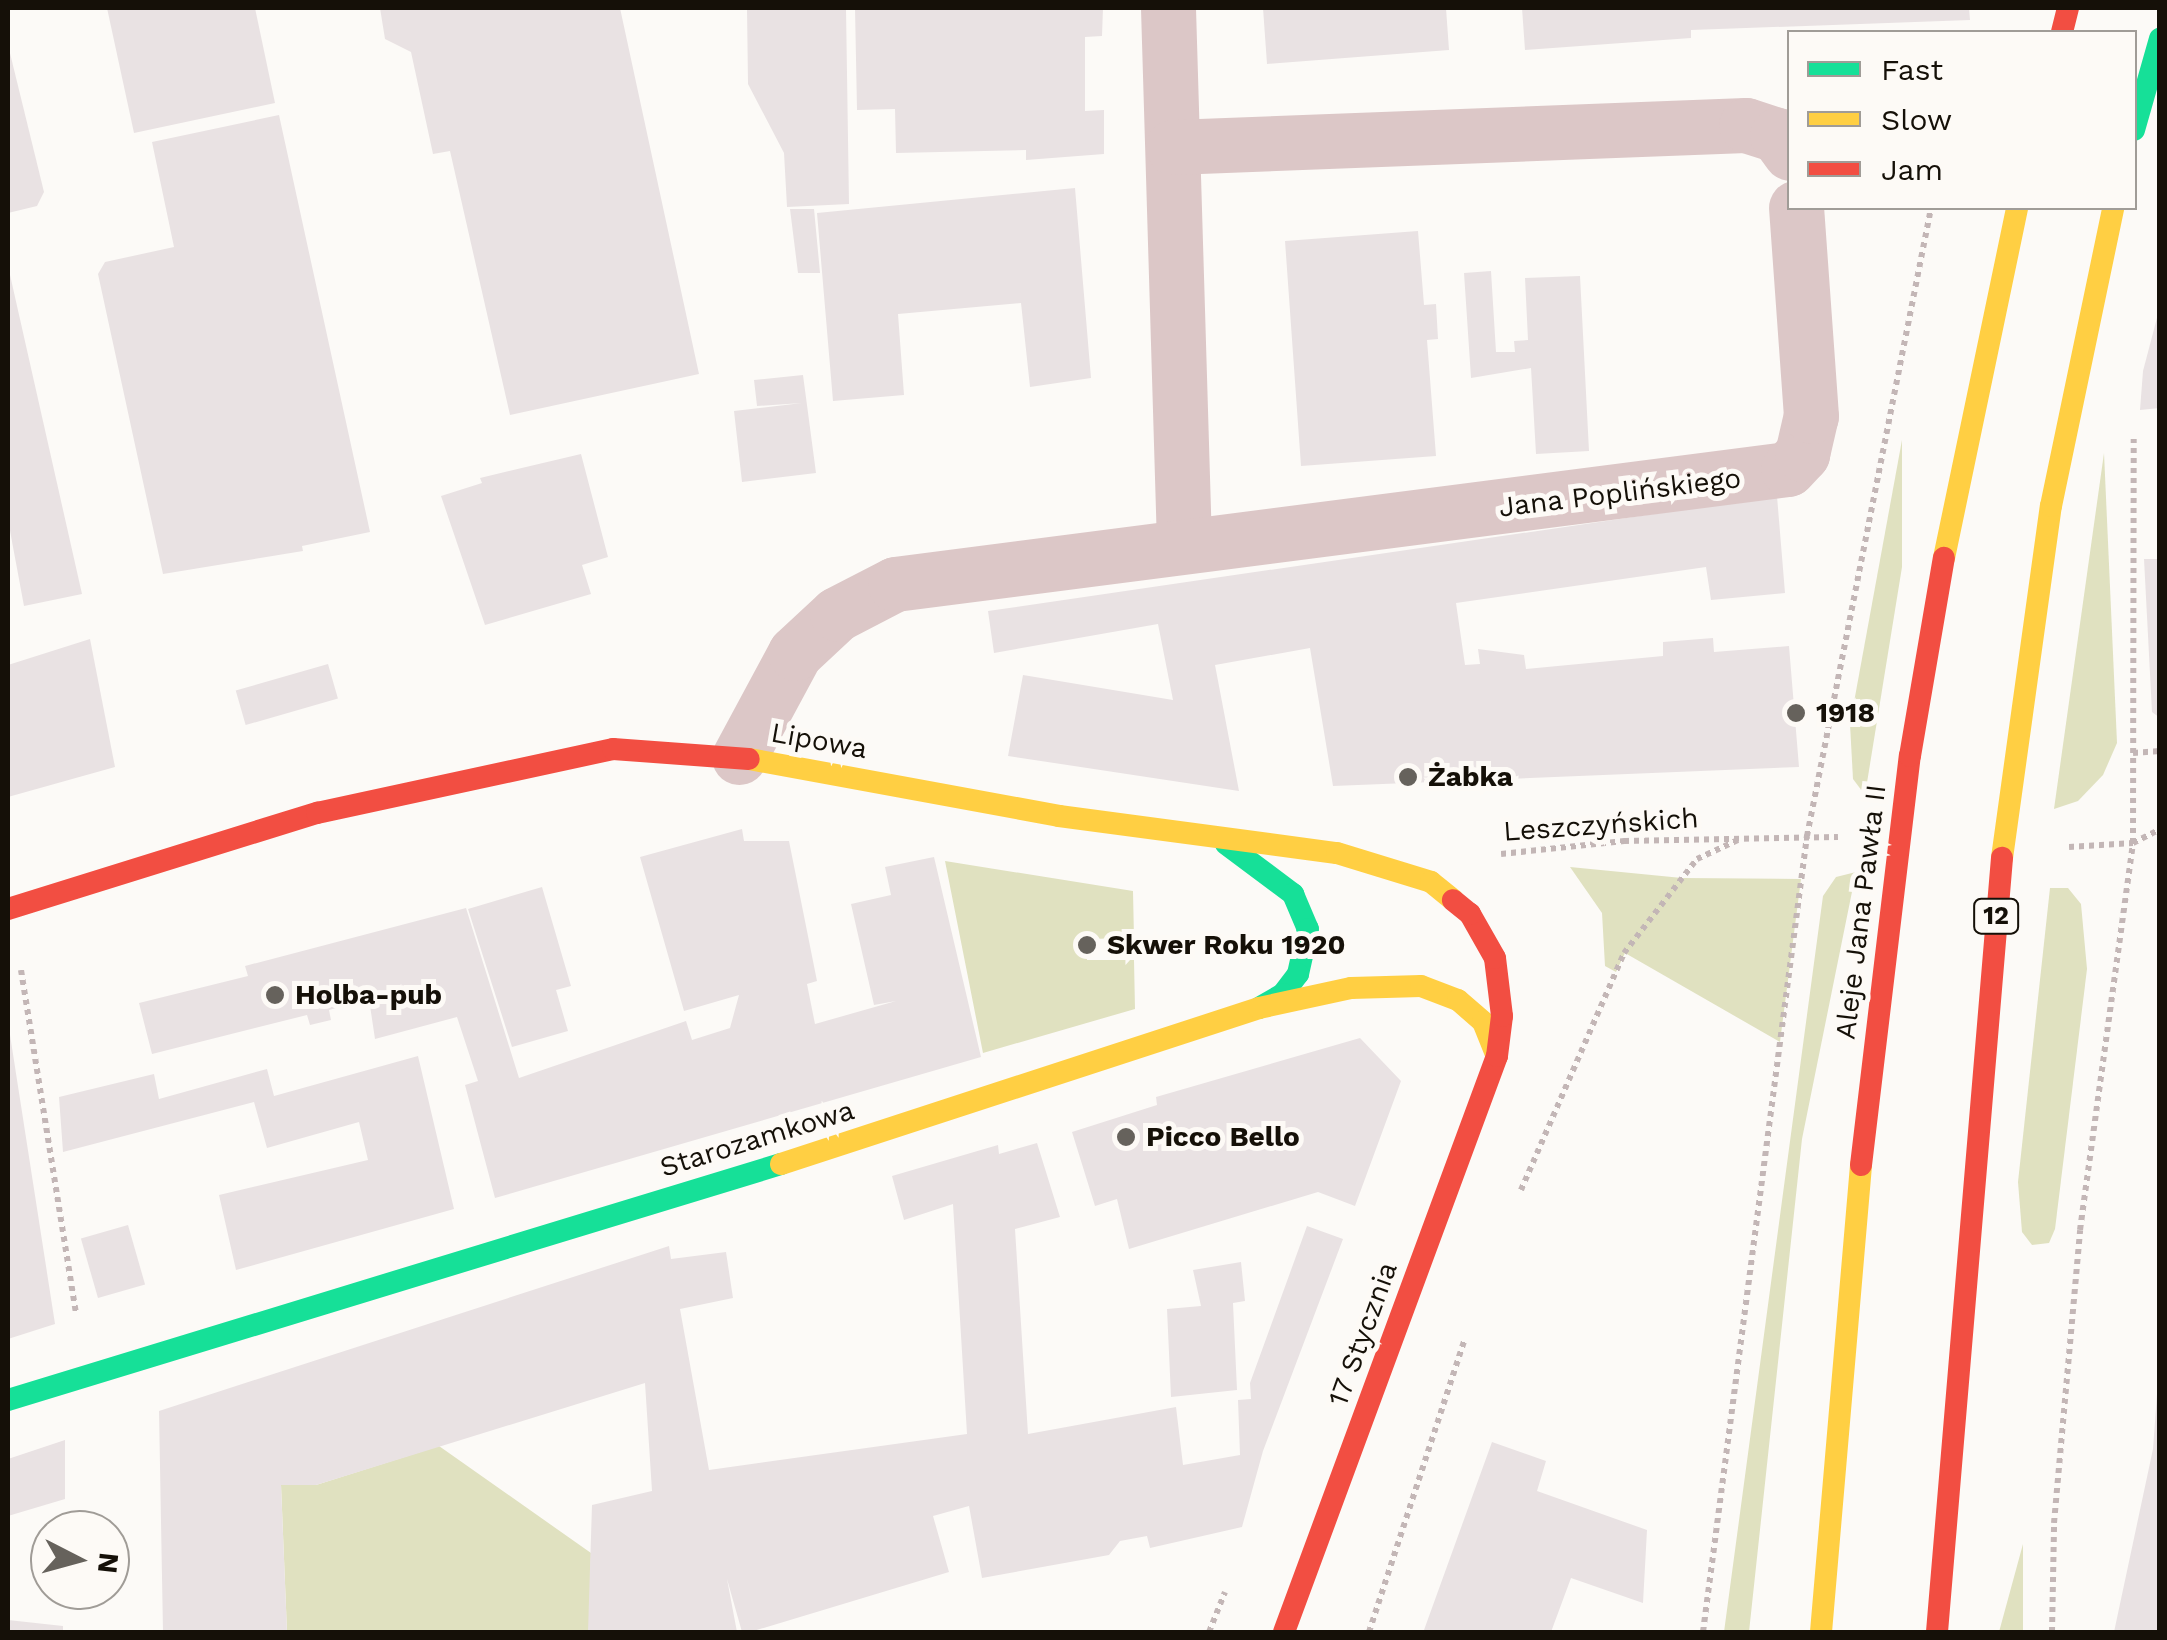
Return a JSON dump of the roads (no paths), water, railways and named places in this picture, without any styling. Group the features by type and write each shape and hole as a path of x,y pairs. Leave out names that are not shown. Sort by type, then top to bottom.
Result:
{"street":[{"path":"1168,8 1184,544"},
{"path":"2137,120 2160,39"},
{"path":"1173,147 1746,126 1778,135 1787,148"},
{"name":"Jana Poplińskiego","path":"739,757 795,653 837,614 895,584 1788,469 1802,454 1810,416 1796,210"},
{"name":"Aleje Jana Pawła II","path":"1820,1632 1857,1200 1910,756 1957,480 2017,210"},
{"name":"12","path":"1936,1632 2003,850 2051,506 2113,210"},
{"name":"Lipowa","path":"8,909 317,813 480,773 613,749 739,757 1400,868 1454,897 1482,932 1501,986 1497,1056"},
{"path":"1218,840 1263,866 1294,894 1308,929 1298,974 1283,994 1259,1008"},
{"name":"Starozamkowa","path":"8,1400 812,1155 1259,1008 1351,988 1421,986 1458,1000 1483,1022 1497,1056"},
{"name":"17 Stycznia","path":"1284,1632 1497,1056"}],"place":[{"name":"1918","path":"1796,713"},
{"name":"Żabka","path":"1408,777"},
{"name":"Skwer Roku 1920","path":"1087,945"},
{"name":"Holba-pub","path":"275,995"},
{"name":"Picco Bello","path":"1126,1137"}]}
